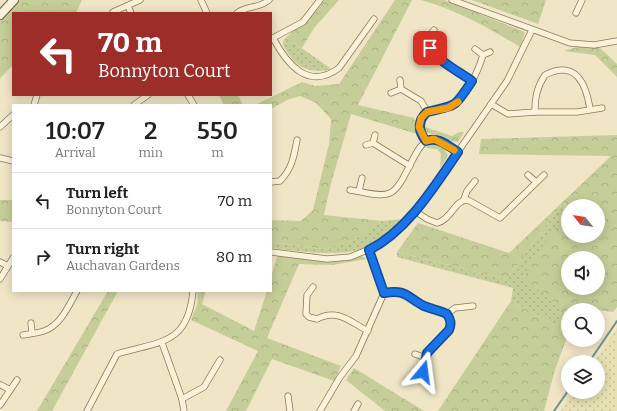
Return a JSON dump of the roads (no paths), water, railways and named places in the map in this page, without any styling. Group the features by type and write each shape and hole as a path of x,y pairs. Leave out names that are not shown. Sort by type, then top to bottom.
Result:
{"main road":[{"path":"0,15 14,0"}],"street":[{"path":"114,12 140,0"},
{"path":"201,0 207,12"},
{"path":"239,12 245,8 257,8 269,0"},
{"path":"320,0 303,22 272,38 286,60 296,70 310,76 332,74 339,68 374,18"},
{"path":"452,0 532,30 578,44 594,45 617,41"},
{"path":"576,13 582,0"},
{"path":"128,6 131,12"},
{"path":"434,30 428,38 430,48 435,57 455,68 472,81"},
{"path":"272,252 327,259 350,257 369,250 393,235 414,211 458,152 507,81 532,30"},
{"path":"419,36 428,38"},
{"path":"475,49 483,55"},
{"path":"483,55 490,52"},
{"path":"426,141 419,127 421,118 427,112 452,106 459,101 479,71 483,55"},
{"path":"535,112 536,96 539,84 545,75 560,71 571,72 582,81 587,92 590,109"},
{"path":"400,80 400,89"},
{"path":"400,89 421,101 427,112"},
{"path":"391,93 400,89"},
{"path":"135,104 147,96"},
{"path":"491,104 502,112 508,114 535,112 577,112 602,108"},
{"path":"0,126 12,116"},
{"path":"373,143 375,135"},
{"path":"350,190 384,195 390,193 401,182 426,141 434,139 458,152"},
{"path":"272,182 280,181 287,174 292,164 297,140"},
{"path":"366,145 373,143 410,166"},
{"path":"0,158 12,162"},
{"path":"528,175 536,182"},
{"path":"464,199 473,202 494,216 500,218 544,175"},
{"path":"359,191 362,178"},
{"path":"414,211 432,222 443,222 464,199 467,191 475,181"},
{"path":"320,411 340,377 356,356 384,293 369,250"},
{"path":"0,279 12,260"},
{"path":"0,262 8,266"},
{"path":"313,287 307,295 306,314 309,317 317,319 326,315 338,315 368,331"},
{"path":"23,335 44,331 58,322 76,292"},
{"path":"87,411 117,354 162,343 170,339 182,326 193,292"},
{"path":"384,293 400,292 421,304 447,314 450,322 449,330 432,348 426,358 423,372"},
{"path":"447,314 455,308 473,306"},
{"path":"31,323 32,333"},
{"path":"162,343 182,399 184,411"},
{"path":"415,354 426,358"},
{"path":"182,399 204,387 220,360"},
{"path":"0,405 17,380"},
{"path":"1,385 10,390"},
{"path":"288,396 290,411"},
{"path":"354,411 358,404"}],"waterway":[{"path":"594,355 617,321"},
{"path":"554,411 562,399"}]}
